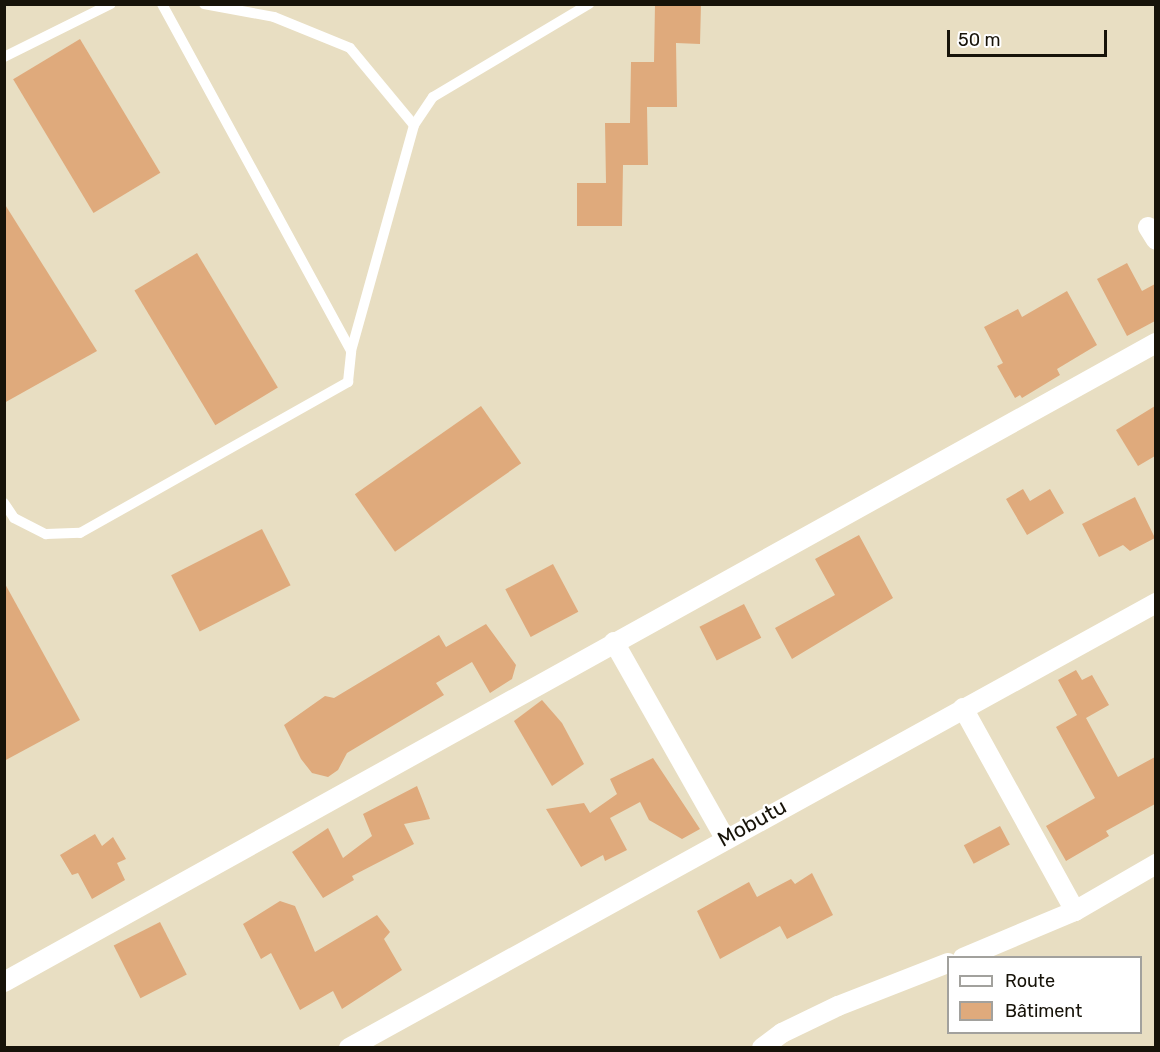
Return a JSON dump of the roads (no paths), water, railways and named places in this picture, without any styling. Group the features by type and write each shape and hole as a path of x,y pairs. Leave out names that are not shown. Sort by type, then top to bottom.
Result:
{"street":[{"path":"4,982 1155,343"},
{"name":"Mobutu","path":"349,1047 1155,603"},
{"path":"614,642 725,838"},
{"path":"963,708 1075,911"},
{"path":"965,956 1075,911 1155,864"},
{"path":"762,1047 782,1033 838,1006 947,963"}],"lane":[{"path":"4,57 111,4"},
{"path":"162,4 351,351"},
{"path":"204,4 274,16 350,48 414,125"},
{"path":"4,502 14,518 46,534 80,533 348,382 351,351 414,125 433,97 589,4"}]}
